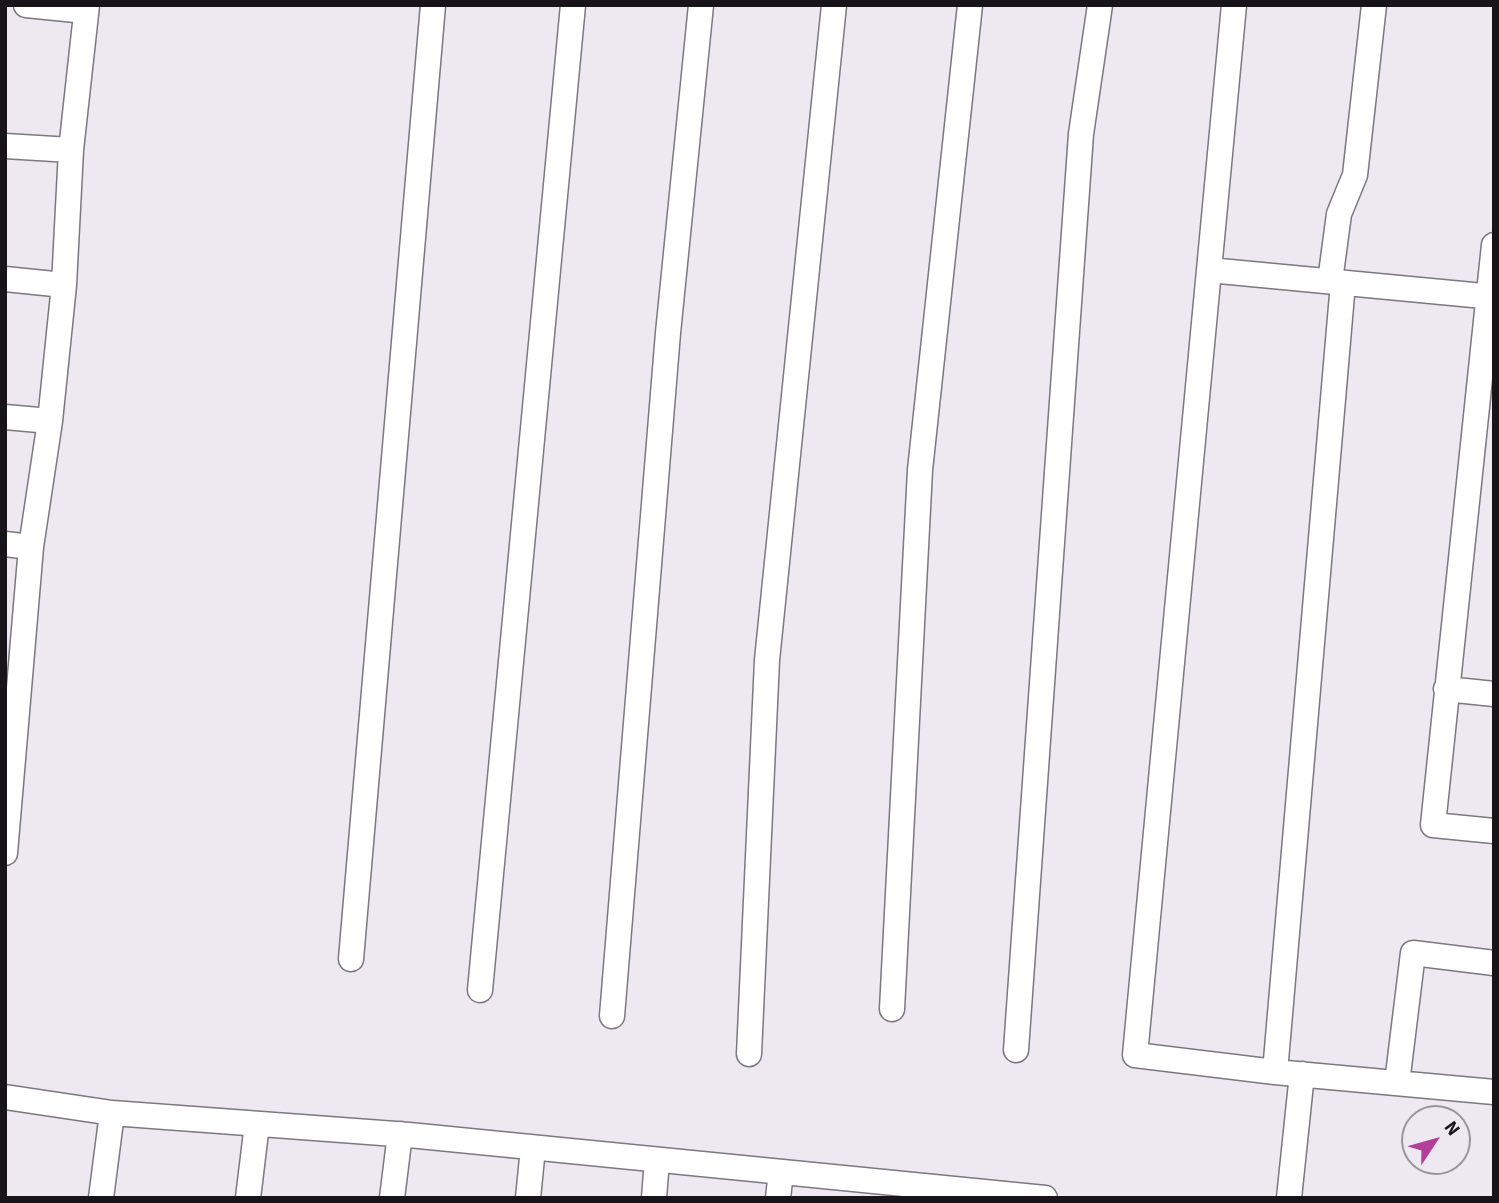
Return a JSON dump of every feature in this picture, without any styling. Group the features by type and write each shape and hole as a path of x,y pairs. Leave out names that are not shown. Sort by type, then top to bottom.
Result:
{"street":[{"path":"5,853 13,677 50,421 64,285 71,150 86,8 26,5"},
{"path":"351,959 433,5"},
{"path":"480,990 573,5"},
{"path":"612,1016 668,333 701,5"},
{"path":"749,1054 767,660 834,5"},
{"path":"892,1009 920,470 970,5"},
{"path":"1016,1050 1081,134 1100,5"},
{"path":"1234,5 1135,1055 1275,1072 1494,1092"},
{"path":"1275,1072 1339,214 1355,174 1374,5"},
{"path":"5,146 71,150"},
{"path":"1494,245 1491,297 1433,825 1494,831"},
{"path":"1209,270 1491,297"},
{"path":"5,279 64,285"},
{"path":"5,417 50,421"},
{"path":"5,544 31,547"},
{"path":"1447,689 1494,694"},
{"path":"1397,1083 1413,953 1494,963"},
{"path":"1289,1198 1302,1074"},
{"path":"5,1097 112,1113 400,1134 781,1172 896,1191 1029,1197"},
{"path":"101,1198 112,1113"},
{"path":"248,1198 257,1124"},
{"path":"393,1198 400,1134"},
{"path":"528,1198 533,1148"},
{"path":"654,1198 657,1160"},
{"path":"778,1198 781,1172"}]}
